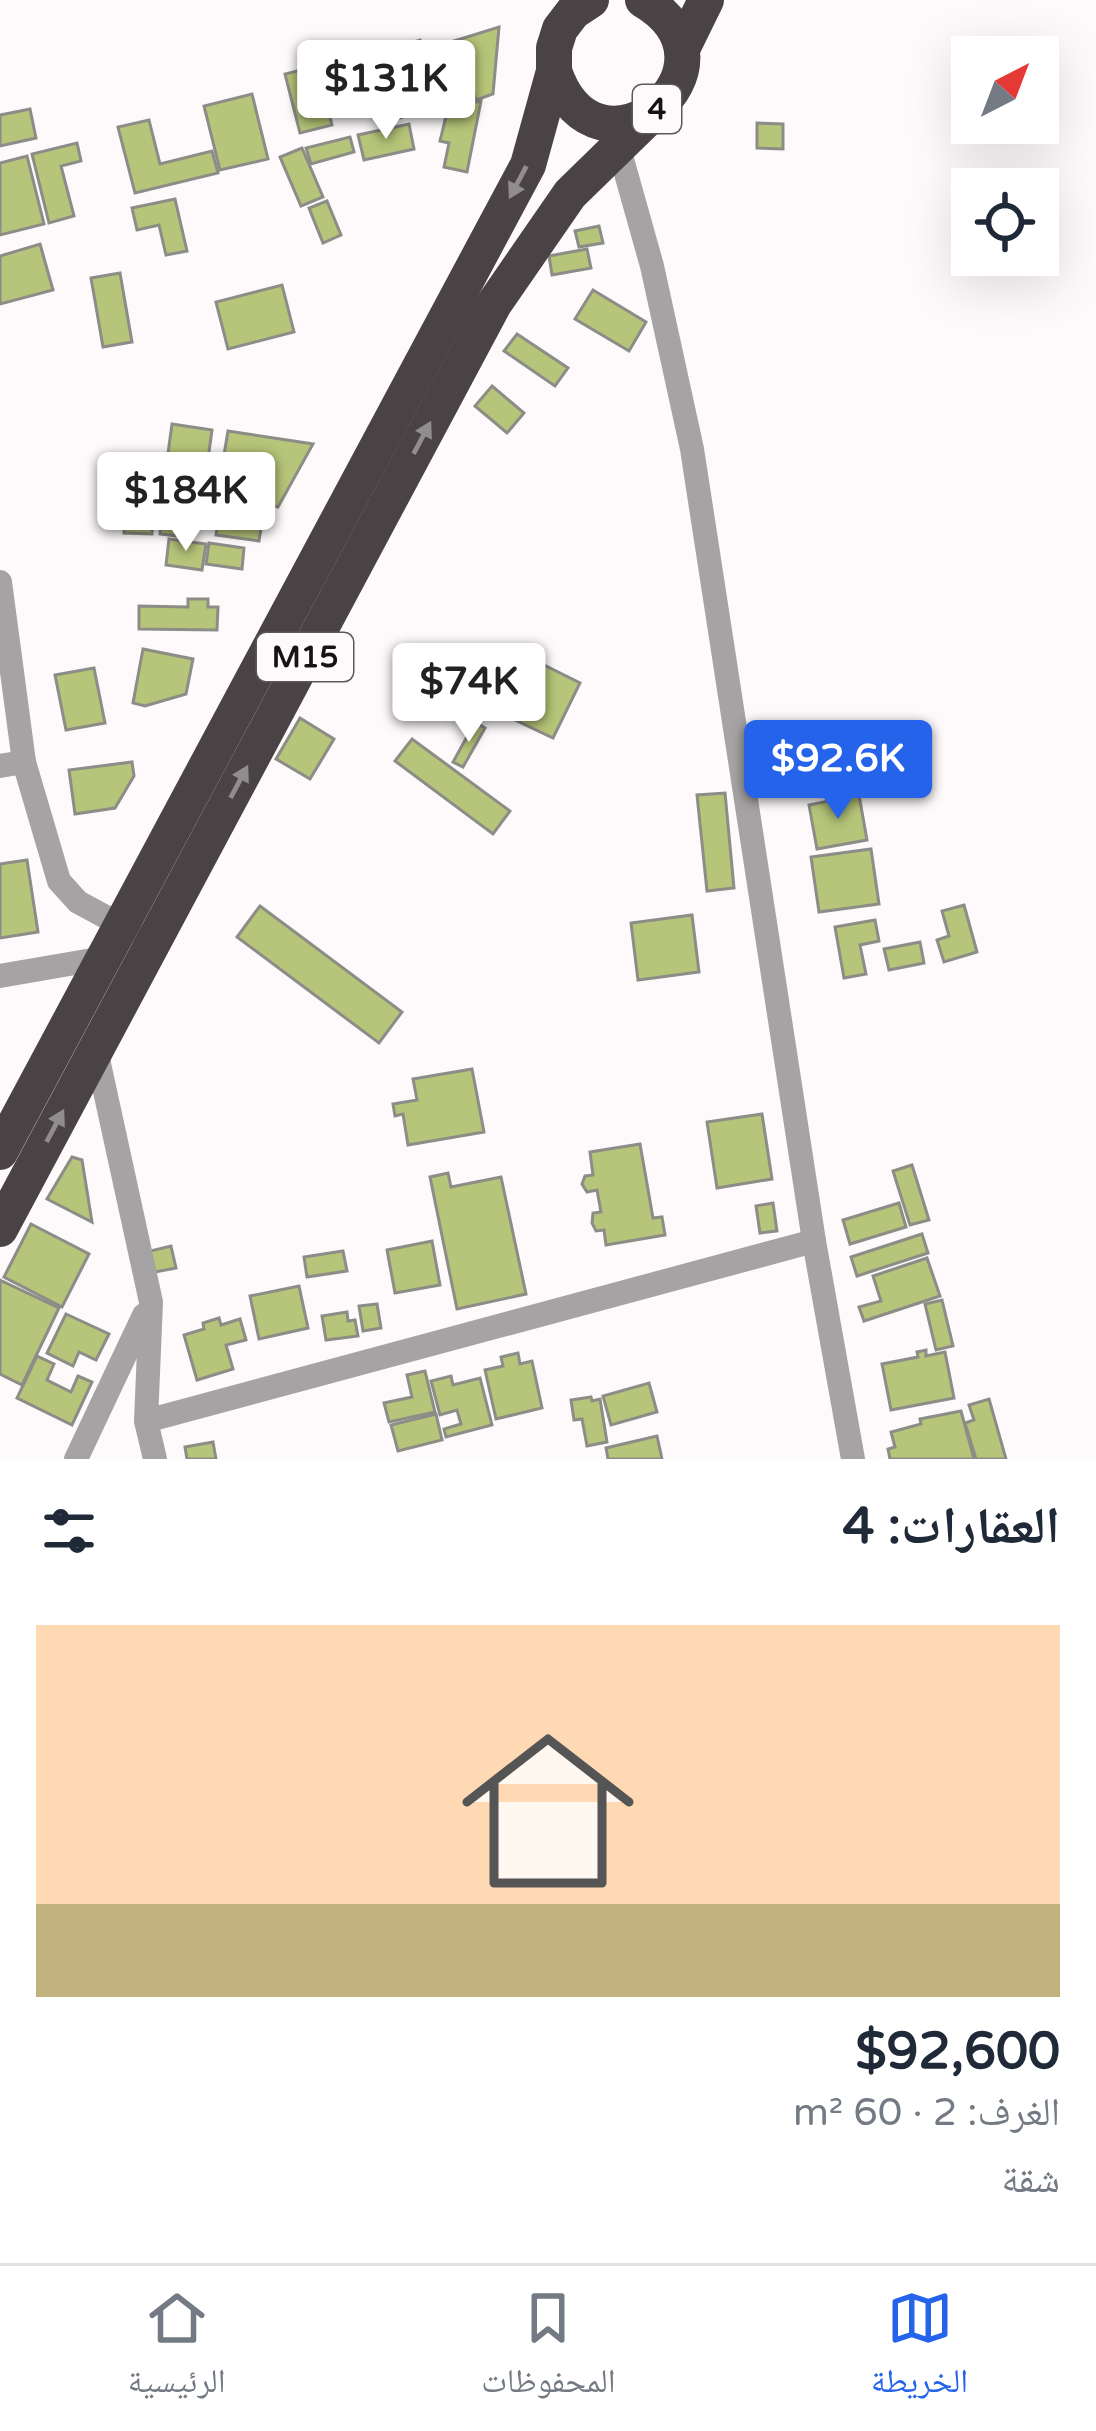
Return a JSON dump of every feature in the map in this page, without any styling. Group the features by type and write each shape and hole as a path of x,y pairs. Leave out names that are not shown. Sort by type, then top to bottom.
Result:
{"highway":[{"path":"554,70 558,15 591,0"},
{"name":"4","path":"554,70 560,90 574,108 594,119 614,124 652,115 669,100 682,69 682,49 660,10 643,0"},
{"name":"4","path":"682,49 706,0"},
{"name":"M15","path":"131,958 121,925 527,164 554,70"},
{"name":"M15","path":"0,1152 81,1040 131,958 494,304 570,194 652,115"},
{"name":"M15","path":"0,1229 81,1040"}],"street":[{"path":"618,146 652,266 692,448 814,1241 853,1459"},
{"path":"0,582 12,764 59,881 78,902 121,925"},
{"path":"0,976 131,958"},
{"path":"81,1040 151,1302 146,1420 155,1459"},
{"path":"146,1420 814,1241"},
{"path":"76,1459 151,1302"}],"building":[{"path":"499,27 493,94 476,100 454,41"},
{"path":"420,40 441,104 396,119 375,54"},
{"path":"333,62 338,80 321,84 332,125 300,133 285,74"},
{"path":"252,94 268,159 220,170 204,106"},
{"path":"481,101 467,172 444,167 449,143 440,141 448,108"},
{"path":"30,109 36,138 0,146 0,115"},
{"path":"149,120 160,164 212,151 218,173 135,193 118,127"},
{"path":"757,123 783,124 783,149 757,148"},
{"path":"409,124 414,149 364,160 358,135"},
{"path":"350,137 354,152 311,164 306,148"},
{"path":"77,143 81,161 61,166 74,216 49,223 32,154"},
{"path":"302,148 323,197 301,206 280,157"},
{"path":"27,156 44,224 0,235 0,163"},
{"path":"175,199 187,251 166,255 159,225 137,230 132,208"},
{"path":"327,201 341,235 323,243 309,208"},
{"path":"599,226 603,243 579,247 575,231"},
{"path":"40,244 53,290 0,304 0,256"},
{"path":"587,249 591,268 552,275 549,256"},
{"path":"120,273 132,342 103,347 91,278"},
{"path":"282,285 294,332 228,349 216,302"},
{"path":"593,290 646,322 629,351 575,319"},
{"path":"517,334 568,368 555,386 504,351"},
{"path":"492,386 524,413 507,433 475,406"},
{"path":"172,424 212,430 205,481 165,475"},
{"path":"228,431 313,444 278,507 218,491"},
{"path":"129,482 184,489 182,508 127,501"},
{"path":"221,502 264,508 259,541 216,535"},
{"path":"125,511 153,512 152,534 124,533"},
{"path":"162,513 179,515 177,536 160,534"},
{"path":"169,539 206,544 202,570 166,565"},
{"path":"209,543 244,548 242,569 206,564"},
{"path":"188,599 208,599 208,607 218,607 217,630 139,629 139,606 188,607"},
{"path":"143,649 193,659 186,694 145,706 133,703"},
{"path":"462,654 489,671 471,699 444,682"},
{"path":"433,658 451,670 437,692 419,680"},
{"path":"538,662 580,683 553,738 511,718"},
{"path":"94,668 105,723 66,730 55,675"},
{"path":"300,718 334,739 310,779 276,759"},
{"path":"475,722 485,728 463,767 453,762"},
{"path":"412,739 510,811 493,834 395,761"},
{"path":"132,762 134,776 115,808 75,814 69,770"},
{"path":"725,793 734,888 707,891 697,795"},
{"path":"859,795 867,840 817,849 809,805"},
{"path":"871,849 879,904 819,912 811,857"},
{"path":"27,860 38,932 0,938 0,864"},
{"path":"964,905 977,952 944,962 937,940 949,936 942,911"},
{"path":"260,906 402,1012 379,1043 237,937"},
{"path":"692,915 699,972 638,980 631,923"},
{"path":"875,920 879,941 860,945 866,974 844,978 835,927"},
{"path":"920,942 924,963 889,970 884,949"},
{"path":"472,1069 484,1132 408,1145 403,1114 395,1116 393,1104 417,1100 413,1079"},
{"path":"762,1114 772,1179 717,1188 707,1122"},
{"path":"640,1144 653,1218 662,1217 665,1235 606,1245 604,1230 596,1231 592,1223 593,1213 601,1212 597,1190 587,1192 582,1184 585,1176 593,1175 590,1152"},
{"path":"72,1157 82,1160 92,1222 47,1199"},
{"path":"912,1165 929,1220 910,1225 893,1171"},
{"path":"448,1173 451,1187 501,1177 526,1294 457,1309 430,1177"},
{"path":"773,1203 777,1231 760,1233 756,1206"},
{"path":"899,1203 906,1227 850,1244 843,1220"},
{"path":"31,1224 89,1254 62,1307 4,1277"},
{"path":"922,1234 928,1253 857,1276 851,1257"},
{"path":"432,1241 440,1285 395,1293 387,1250"},
{"path":"171,1246 176,1268 155,1272 150,1251"},
{"path":"343,1251 347,1271 307,1277 304,1257"},
{"path":"927,1258 940,1296 864,1321 859,1307 881,1301 873,1276"},
{"path":"0,1280 59,1308 22,1385 0,1374"},
{"path":"299,1286 308,1328 259,1339 250,1296"},
{"path":"942,1300 953,1346 936,1350 925,1304"},
{"path":"377,1304 381,1328 363,1331 359,1306"},
{"path":"347,1312 348,1321 355,1320 358,1336 326,1340 322,1316"},
{"path":"66,1314 109,1334 96,1360 79,1352 73,1366 47,1353"},
{"path":"219,1318 221,1325 240,1319 246,1340 226,1345 233,1369 197,1380 184,1335"},
{"path":"926,1350 926,1356 945,1352 954,1398 891,1410 882,1364 918,1357 917,1352"},
{"path":"518,1353 520,1364 532,1361 542,1408 496,1419 485,1370 503,1366 501,1357"},
{"path":"37,1356 54,1364 47,1380 71,1392 78,1376 92,1382 72,1425 17,1398"},
{"path":"425,1371 435,1412 389,1422 384,1403 412,1397 407,1375"},
{"path":"451,1376 453,1385 480,1378 492,1425 446,1437 444,1429 461,1424 457,1410 440,1415 431,1381"},
{"path":"649,1383 657,1412 611,1425 603,1396"},
{"path":"591,1397 592,1401 600,1399 607,1442 587,1446 582,1419 574,1420 571,1400"},
{"path":"989,1399 1006,1459 976,1459 965,1423 974,1420 969,1405"},
{"path":"961,1411 974,1459 890,1459 888,1449 895,1447 891,1432 921,1424 920,1419"},
{"path":"436,1414 442,1440 398,1451 391,1425"},
{"path":"657,1436 662,1459 608,1459 606,1448"},
{"path":"213,1442 216,1459 187,1459 185,1447"}]}
